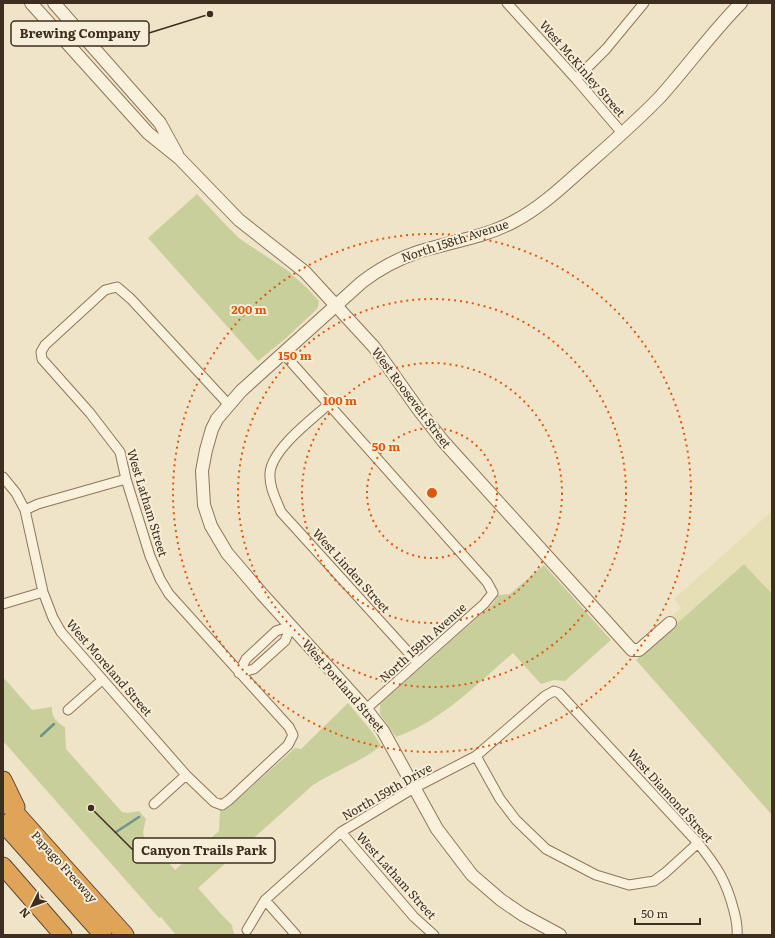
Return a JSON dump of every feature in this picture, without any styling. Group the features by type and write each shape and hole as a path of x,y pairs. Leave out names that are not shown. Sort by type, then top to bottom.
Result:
{"highway":[{"path":"3,780 21,818"},
{"name":"Papago Freeway","path":"3,799 125,935"},
{"path":"3,823 102,935"},
{"path":"3,866 63,935"}],"street":[{"name":"West Roosevelt Street","path":"31,3 148,134 179,158 239,220 306,272 374,347 442,441 632,650 639,650 670,623"},
{"name":"West Roosevelt Street","path":"54,3 160,123 179,158"},
{"name":"West McKinley Street","path":"507,3 576,79 622,133"},
{"path":"576,79 606,49 644,3"},
{"name":"North 158th Avenue","path":"229,404 241,391 336,305 362,282 379,270 395,261 417,252 485,234 512,222 551,196 622,133 661,95 741,3"},
{"name":"West Latham Street","path":"222,805 288,745 293,735 289,727 239,673 170,594 160,579 150,556 126,479 120,452 90,413 42,359 41,352 45,345 105,290 117,287 229,404"},
{"path":"283,353 329,404"},
{"name":"West Portland Street","path":"229,404 217,419 212,429 202,471 204,505 211,526 227,553 366,709 383,731 437,829 472,875 501,900 518,912 546,929 560,935"},
{"name":"West Linden Street","path":"329,404 290,440 276,457 270,473 272,490 281,512 418,663"},
{"name":"North 159th Avenue","path":"329,404 487,582 494,593 484,604 366,709"},
{"name":"West Moreland Street","path":"3,477 16,493 25,510 43,592 53,618 61,632 186,775 214,802 222,805"},
{"path":"25,510 38,504 126,479"},
{"path":"3,604 43,592"},
{"path":"239,673 246,659 276,631 291,626"},
{"path":"239,673 254,669 285,641 291,626"},
{"path":"68,710 102,680"},
{"name":"North 159th Drive","path":"247,930 265,900 341,832 414,788 476,756 545,696 554,691"},
{"name":"West Diamond Street","path":"554,691 559,693 698,843 718,869 729,892 738,928 737,935"},
{"path":"476,756 500,799 516,820 546,849 596,875 629,885 654,881 698,843"},
{"path":"154,804 186,775"},
{"name":"West Latham Street","path":"341,832 414,917 434,935"},
{"path":"265,900 296,935"}],"shaded area":[{"path":"772,511 772,594 744,564 675,626 668,619 681,608 674,599"}],"green space":[{"path":"197,194 240,239 287,270 319,301 316,310 285,339 258,361 148,238"},
{"path":"744,564 772,594 772,815 636,660"},
{"path":"544,565 611,640 565,681 554,680 541,684 513,653 444,712 413,730 396,737 380,714 380,704 493,604 498,595 510,594"},
{"path":"3,677 32,710 52,707 52,713 55,719 65,727 66,749 122,812 128,813 139,811 146,819 143,832 145,841 149,839 175,870 219,831 220,810 229,807 295,748 301,749 348,703 373,733 381,746 365,757 313,785 198,888 232,925 234,935 176,935 161,917 159,918 3,741"}],"waterway":[{"path":"41,736 54,724"},
{"path":"116,832 139,817"}],"place":[{"name":"Brewing Company","path":"210,14"},
{"name":"Canyon Trails Park","path":"91,808"}]}
